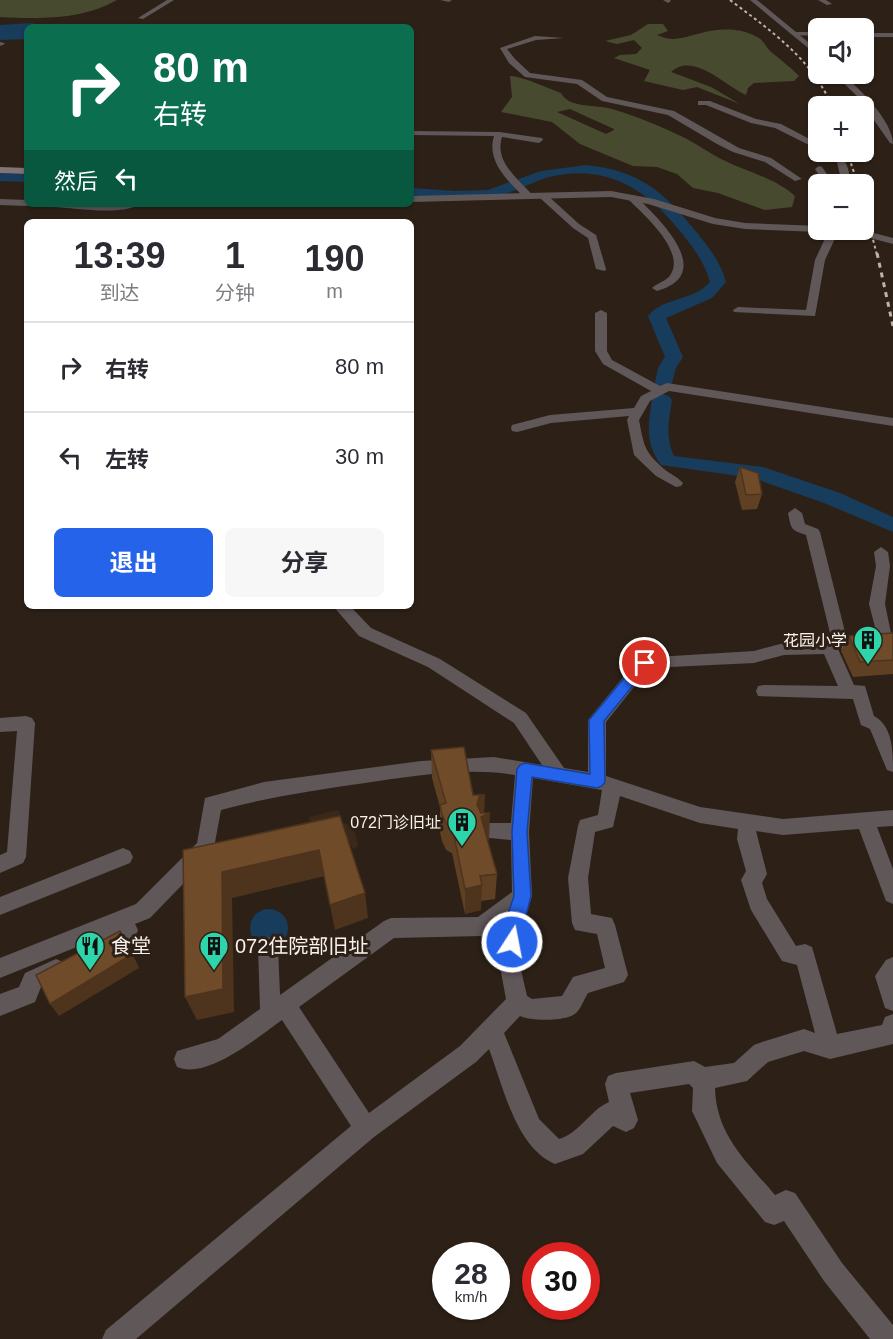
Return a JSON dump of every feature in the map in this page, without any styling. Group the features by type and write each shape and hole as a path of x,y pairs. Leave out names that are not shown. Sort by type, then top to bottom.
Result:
{"main road":[{"path":"0,169 24,169"}],"street":[{"path":"141,18 171,0"},
{"path":"443,0 449,0"},
{"path":"513,2 523,0"},
{"path":"753,0 808,46"},
{"path":"821,0 829,3"},
{"path":"794,34 808,34"},
{"path":"874,35 893,35"},
{"path":"561,38 536,38 503,48 512,61 528,75 579,82 605,99 671,113 720,142 736,150 768,160 798,179"},
{"path":"849,84 860,94 893,141"},
{"path":"701,103 707,103 754,121 778,126 808,141"},
{"path":"414,133 499,134 539,140"},
{"path":"499,134 495,142 498,162 529,196"},
{"path":"819,169 822,174"},
{"path":"414,199 592,193 631,197 713,221 745,226 808,229"},
{"path":"543,196 576,226 593,237 601,269"},
{"path":"631,197 665,231 675,249 680,266 676,276 657,288"},
{"path":"0,202 24,203"},
{"path":"874,236 893,241"},
{"path":"738,310 811,314 820,260 830,240"},
{"path":"601,313 601,351 607,362 660,392"},
{"path":"676,483 661,473 639,452 633,420 645,399 667,387 893,422"},
{"path":"517,428 562,417 638,411"},
{"path":"795,513 798,526 813,532 835,645 849,693"},
{"path":"525,769 520,832 522,896 514,923 509,961 518,1003 531,1010 568,1006 580,984 617,975 605,925 582,923 578,878 587,826 606,821 597,720 645,663 754,657 784,649 886,641 877,604 883,566 881,552"},
{"path":"344,609 365,632 434,663 520,718 559,775"},
{"path":"764,691 849,693 859,691 867,720 877,725 893,765"},
{"path":"0,725 26,723 16,857 0,864"},
{"path":"0,968 143,911 206,848 212,804 264,790 421,768 494,764 604,784 700,815 783,827 893,818"},
{"path":"866,820 893,895"},
{"path":"747,822 747,839 757,874 752,880 758,903 789,954 794,956 804,954 830,1048"},
{"path":"487,831 520,832"},
{"path":"199,854 221,849"},
{"path":"0,906 29,892 123,857"},
{"path":"185,1059 222,1049 391,928 481,926 522,896"},
{"path":"0,1005 27,995 33,980 129,930"},
{"path":"268,947 269,1005 283,1006"},
{"path":"893,967 886,976 893,1000"},
{"path":"116,1339 366,1129 468,1054 518,1003"},
{"path":"283,1006 366,1129"},
{"path":"492,1029 530,1127 555,1152 576,1146 610,1113 626,1120 616,1084 694,1072 704,1084"},
{"path":"887,1339 833,1272 786,1202 774,1213 725,1155 704,1112 704,1079 739,1073 762,1053 804,1040 830,1048 892,1033"}],"shaded area":[{"path":"338,810 343,823 353,826 358,846 353,849 346,838 312,837 309,817"}],"green space":[{"path":"0,0 117,0 104,7 75,15 30,18 0,17"},
{"path":"648,24 663,24 668,31 657,35 669,39 715,30 752,34 761,39 769,50 799,76 794,81 754,83 748,88 746,95 699,68 689,65 671,72 711,87 740,104 697,87 683,90 644,81 650,70 614,58 620,55 636,54 642,48 634,40 617,44 605,41 631,35"},
{"path":"510,76 528,80 561,93 570,102 576,104 612,109 649,122 685,138 730,164 769,179 787,189 795,196 792,207 765,210 718,193 693,188 677,174 657,167 633,166 580,144 552,122 501,112 512,97","holes":["570,109 614,129 606,134 557,112"]}],"water":[{"path":"32,23 34,24 24,24 24,39 0,40 0,25"},
{"path":"269,909 282,915 288,928 282,941 269,947 256,941 250,928 256,915"}],"building":[{"path":"740,467 758,473 762,494 746,495"},
{"path":"893,633 893,660 860,662 849,636"},
{"name":"072门诊旧址","path":"464,747 473,795 485,795 479,797 477,805 481,813 490,813 481,817 497,874 480,876 482,885 465,889 452,826 446,824 442,814 440,805 446,803 431,750"},
{"path":"340,816 365,893 330,905 319,850 222,872 223,989 185,997 183,850"},
{"name":"食堂","path":"120,931 131,955 50,1004 36,975"}],"waterway":[{"path":"414,192 455,195 488,194 546,174 586,169 622,176 654,195 682,224 703,252 713,266 718,282 706,294 657,316 674,357 667,368 664,382"},
{"path":"0,177 24,178"},
{"path":"662,400 659,440 660,448 668,461 756,472 832,498 893,525"}],"railway":[{"path":"730,0 789,47 813,74 827,96"},
{"path":"850,162 855,174"},
{"path":"873,240 877,255"},
{"path":"877,253 893,326"}],"place":[{"name":"花园小学","path":"868,666"},
{"name":"072门诊旧址","path":"462,848"},
{"name":"食堂","path":"90,972"},
{"name":"072住院部旧址","path":"214,972"}],"route":[{"path":"512,942 514,923 522,896 520,832 525,769 597,782 597,720 645,663"}]}
